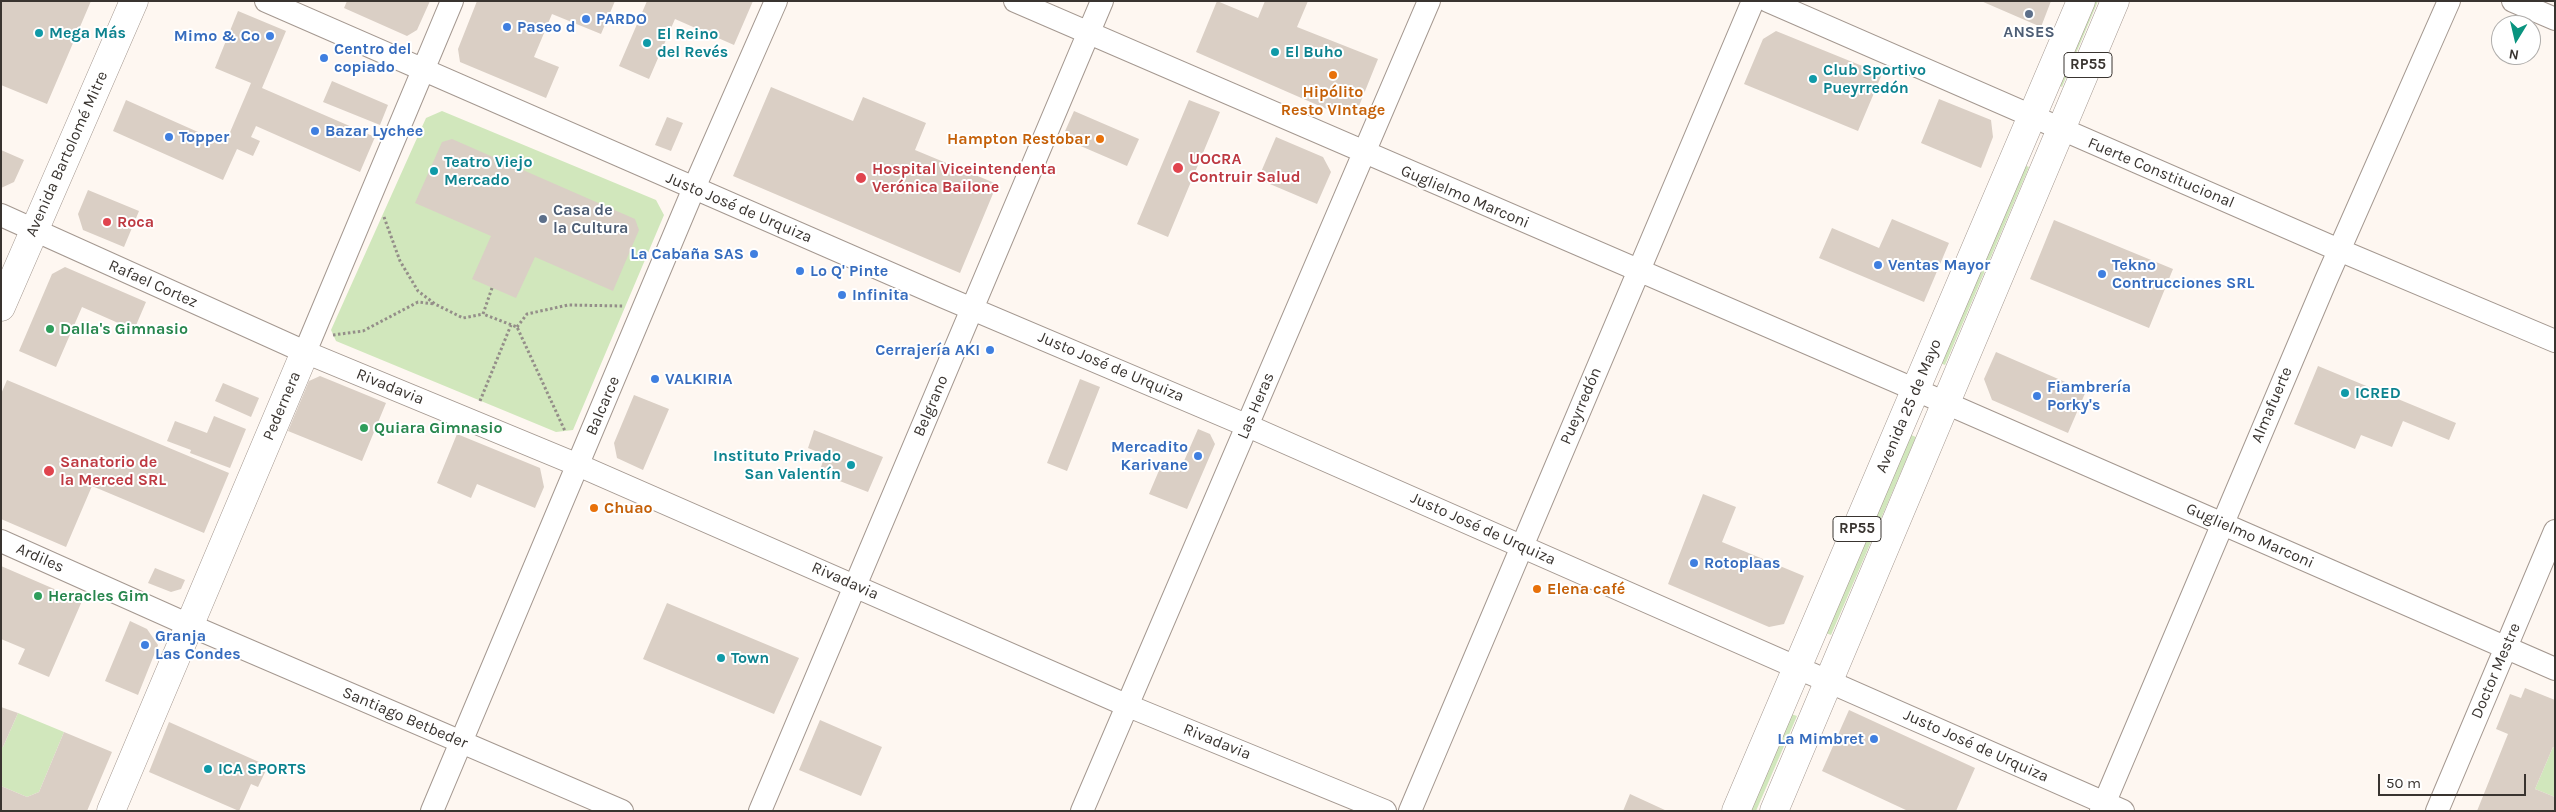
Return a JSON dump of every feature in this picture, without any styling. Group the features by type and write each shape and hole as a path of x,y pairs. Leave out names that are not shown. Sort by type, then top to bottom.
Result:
{"main road":[{"name":"Avenida Bartolomé Mitre","path":"1,306 134,1"},
{"name":"Avenida 25 de Mayo","path":"1736,811 2081,1"},
{"name":"Avenida 25 de Mayo","path":"1774,811 2115,1"},
{"name":"Pedernera","path":"111,811 304,352"}],"street":[{"name":"Justo José de Urquiza","path":"266,1 694,188 1248,426 2110,808"},
{"name":"Pedernera","path":"304,352 452,1"},
{"name":"Balcarce","path":"432,811 694,188 776,1"},
{"name":"Guglielmo Marconi","path":"1014,1 1916,390 2555,670"},
{"name":"Belgrano","path":"760,811 1102,1"},
{"name":"Las Heras","path":"1082,811 1429,1"},
{"name":"Pueyrredón","path":"1410,811 1753,1"},
{"name":"Fuerte Constitucional","path":"1768,1 2339,250 2555,341"},
{"name":"Almafuerte","path":"2110,808 2221,524 2449,1"},
{"path":"2513,1 2555,20"},
{"name":"Rafael Cortez","path":"1,215 304,352"},
{"name":"Rivadavia","path":"304,352 578,465 1126,705 1385,811"},
{"name":"Doctor Mestre","path":"2437,811 2555,532"},
{"name":"Ardiles","path":"1,541 189,625"},
{"name":"Santiago Betbeder","path":"189,625 622,811"}],"path":[{"path":"384,213 385,223 400,261 418,290 435,304 463,318 483,314 517,327 565,431"},
{"path":"483,314 492,288"},
{"path":"333,335 363,331 418,302 435,304"},
{"path":"517,327 527,314 568,305 625,306"},
{"path":"480,401 511,325"}],"green space":[{"path":"2092,1 2098,1 2062,87 2057,84"},
{"path":"442,111 656,200 664,215 573,430 556,432 336,341 331,330 426,118"},
{"path":"2024,165 2029,167 1945,365 1940,363"},
{"path":"1911,435 1916,437 1831,635 1826,633"},
{"path":"18,713 64,732 39,792 27,797 1,786 1,747 3,747"},
{"path":"1791,714 1797,716 1756,811 1750,811"},
{"path":"2553,747 2555,748 2555,797 2535,789"}],"building":[{"name":"Mega Más","path":"1,1 91,1 47,104 1,85"},
{"path":"347,1 430,1 417,30 407,36 344,8"},
{"path":"477,1 615,1 601,34 552,14 534,57 559,67 546,98 460,62 458,49"},
{"path":"647,1 753,1 734,45 675,19 649,79 619,66"},
{"path":"1217,1 1258,18 1265,1 1308,1 1297,27 1378,59 1357,111 1338,114 1196,52"},
{"name":"ANSES","path":"1981,1 2051,1 2041,27"},
{"path":"238,11 286,31 262,88 375,137 360,172 256,126 251,137 260,141 253,156 237,149 223,180 113,131 126,100 225,144 251,83 215,68"},
{"name":"Club Sportivo Pueyrredón","path":"1776,31 1882,74 1858,131 1744,84 1763,39"},
{"path":"332,81 388,105 380,125 323,102"},
{"name":"Hospital Viceintendenta Verónica Bailone","path":"771,87 853,121 863,97 926,123 915,150 997,184 960,273 733,176"},
{"path":"1939,99 1991,120 1993,137 1981,168 1921,143"},
{"name":"UOCRA Contruir Salud","path":"1189,100 1220,112 1168,237 1137,224"},
{"name":"Hampton Restobar","path":"1074,111 1139,139 1127,166 1062,138"},
{"path":"667,117 683,123 671,151 655,145"},
{"path":"1276,137 1323,157 1331,172 1317,204 1258,179"},
{"name":"Casa de la Cultura","path":"452,139 635,219 639,230 613,291 535,257 516,298 472,279 491,236 415,203 442,142"},
{"path":"1,150 24,160 14,182 1,188"},
{"name":"Roca","path":"88,190 139,211 124,247 83,230 78,214"},
{"name":"Ventas Mayor","path":"1892,219 1949,243 1924,302 1819,258 1832,228 1879,248"},
{"name":"Tekno Contrucciones SRL","path":"2054,220 2173,269 2149,328 2030,279"},
{"path":"65,267 146,302 134,330 82,307 56,367 19,351 52,274"},
{"name":"Fiambrería Porky's","path":"1996,352 2086,391 2068,433 1992,400 1984,379"},
{"name":"ICRED","path":"2318,366 2456,423 2449,440 2403,421 2392,447 2361,435 2355,449 2294,424"},
{"path":"320,376 386,403 362,461 288,431 309,381"},
{"path":"1080,379 1100,387 1067,471 1047,463"},
{"path":"7,380 229,473 204,533 92,486 66,547 1,519 1,394"},
{"path":"223,383 259,398 251,417 215,401"},
{"path":"634,395 669,409 643,470 617,458 614,443"},
{"path":"214,416 246,429 230,468 190,453 191,450 167,441 175,421 207,433"},
{"path":"1198,429 1210,434 1215,444 1187,509 1149,494 1163,461 1181,468"},
{"name":"Instituto Privado San Valentín","path":"814,430 883,457 868,492 819,473 825,455 808,448"},
{"path":"457,434 540,468 544,487 535,508 477,484 471,498 437,483"},
{"path":"1703,494 1736,507 1722,542 1804,576 1784,624 1769,627 1668,584"},
{"path":"1,566 82,601 49,677 18,664 25,649 1,639"},
{"path":"155,568 185,580 181,589 171,592 148,583"},
{"name":"Town","path":"667,603 799,658 774,714 643,659"},
{"path":"130,621 147,629 158,645 138,695 105,681"},
{"path":"2525,688 2555,700 2555,748 2553,747 2535,789 2555,797 2555,811 2477,811 2508,734 2496,729 2510,694 2521,698"},
{"path":"1,707 18,713 3,747 1,747"},
{"name":"La Mimbret","path":"1849,710 1975,768 1956,811 1908,811 1822,771"},
{"path":"820,720 882,747 861,796 799,770"},
{"name":"ICA SPORTS","path":"169,722 268,766 258,787 251,784 239,811 149,772"},
{"path":"64,732 112,752 87,811 1,811 1,786 27,797 39,792"},
{"path":"1630,794 1667,811 1623,811"}],"place":[{"name":"ANSES","path":"2029,14"},
{"name":"PARDO","path":"586,19"},
{"name":"Paseo d","path":"507,27"},
{"name":"Mega Más","path":"39,33"},
{"name":"Mimo & Co","path":"270,36"},
{"name":"El Reino del Revés","path":"647,43"},
{"name":"El Buho","path":"1275,52"},
{"name":"Centro del copiado","path":"324,58"},
{"name":"Hipólito Resto VIntage","path":"1333,75"},
{"name":"Club Sportivo Pueyrredón","path":"1813,79"},
{"name":"Bazar Lychee","path":"315,131"},
{"name":"Topper","path":"169,137"},
{"name":"Hampton Restobar","path":"1100,139"},
{"name":"UOCRA Contruir Salud","path":"1178,168"},
{"name":"Teatro Viejo Mercado","path":"434,171"},
{"name":"Hospital Viceintendenta Verónica Bailone","path":"861,178"},
{"name":"Casa de la Cultura","path":"543,219"},
{"name":"Roca","path":"107,222"},
{"name":"La Cabaña SAS","path":"754,254"},
{"name":"Ventas Mayor","path":"1878,265"},
{"name":"Lo Q' Pinte","path":"800,271"},
{"name":"Tekno Contrucciones SRL","path":"2102,274"},
{"name":"Infinita","path":"842,295"},
{"name":"Dalla's Gimnasio","path":"50,329"},
{"name":"Cerrajería AKI","path":"990,350"},
{"name":"VALKIRIA","path":"655,379"},
{"name":"ICRED","path":"2345,393"},
{"name":"Fiambrería Porky's","path":"2037,396"},
{"name":"Quiara Gimnasio","path":"364,428"},
{"name":"Mercadito Karivane","path":"1198,456"},
{"name":"Instituto Privado San Valentín","path":"851,465"},
{"name":"Sanatorio de la Merced SRL","path":"49,471"},
{"name":"Chuao","path":"594,508"},
{"name":"Rotoplaas","path":"1694,563"},
{"name":"Elena café","path":"1537,589"},
{"name":"Heracles Gim","path":"38,596"},
{"name":"Granja Las Condes","path":"145,645"},
{"name":"Town","path":"721,658"},
{"name":"La Mimbret","path":"1874,739"},
{"name":"ICA SPORTS","path":"208,769"}]}
